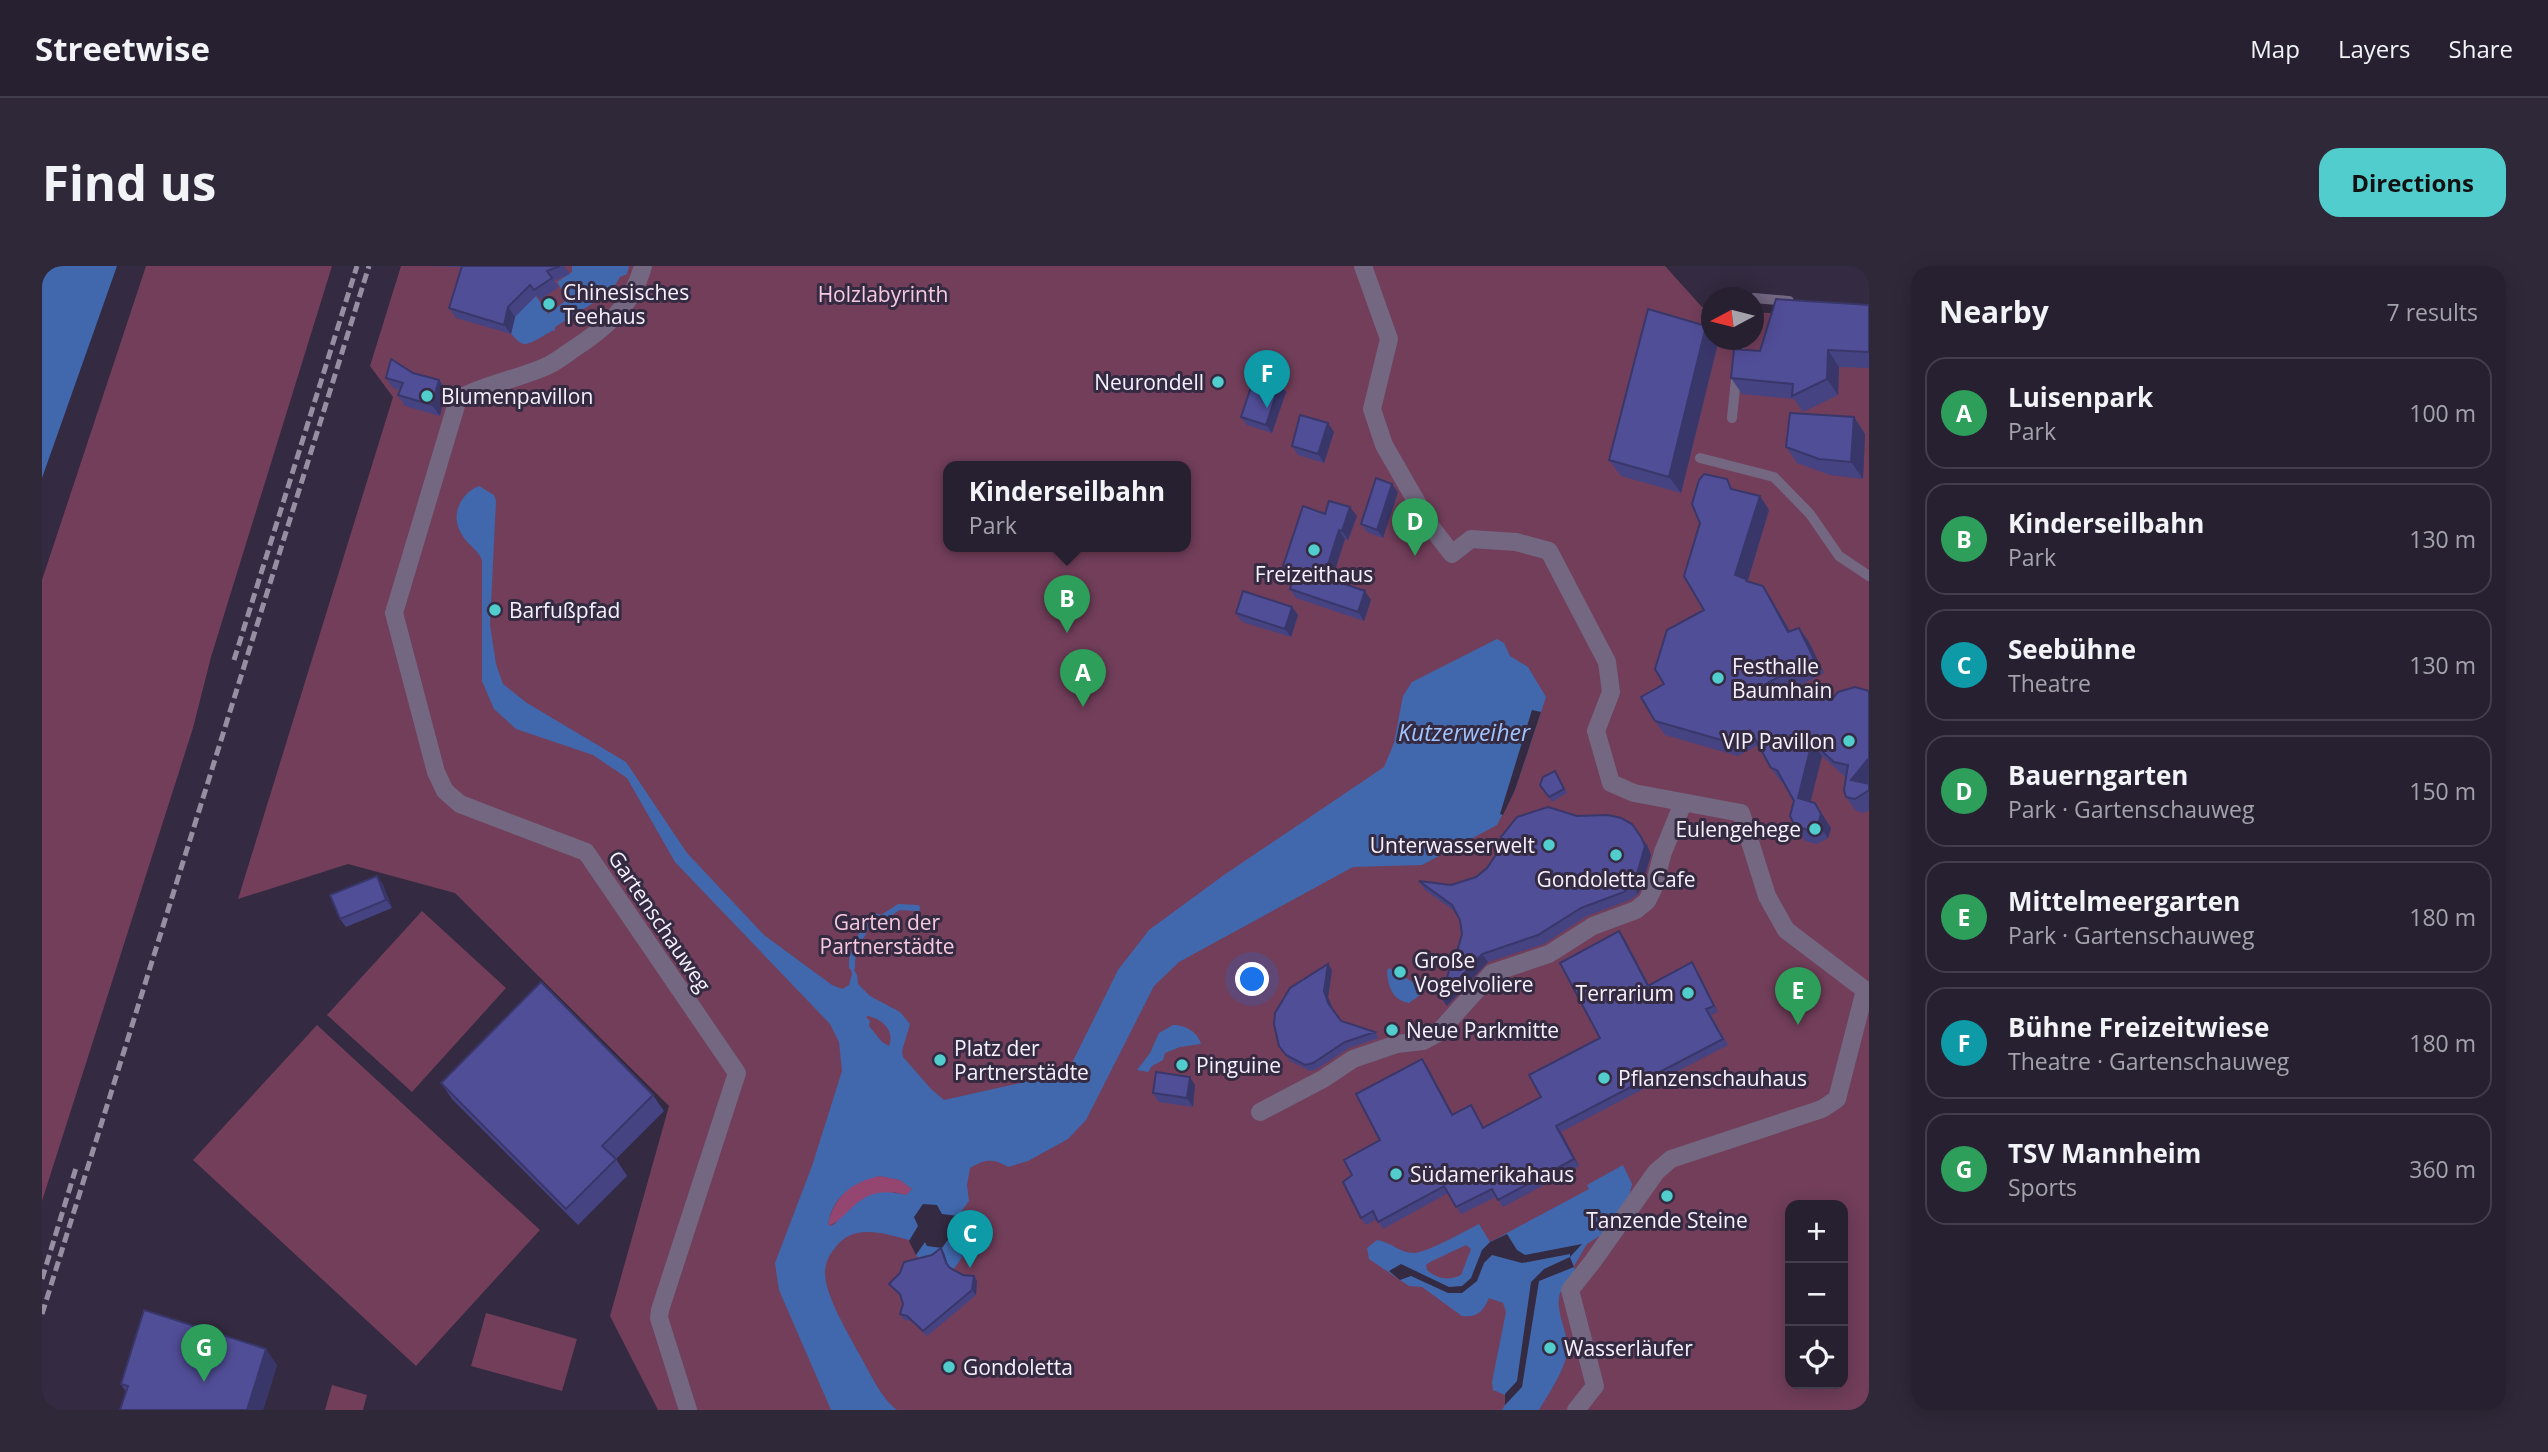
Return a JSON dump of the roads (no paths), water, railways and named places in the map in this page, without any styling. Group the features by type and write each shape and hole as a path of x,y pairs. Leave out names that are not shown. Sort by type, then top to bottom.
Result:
{"street":[{"name":"Gartenschauweg","path":"643,266 633,295 604,328 550,365 473,391 458,399 394,613 436,772 444,791 460,804 586,852 737,1073 660,1310 659,1318 688,1410"},
{"path":"1363,266 1389,339 1372,409 1384,446 1431,527 1452,554 1471,539 1516,542 1549,551 1607,662 1611,692 1596,731 1611,783 1634,793 1741,813 1767,895 1786,930 1865,990 1837,1099 1822,1109 1671,1159 1656,1172 1570,1290 1595,1386 1576,1410"},
{"path":"1260,1112 1323,1079 1353,1059 1397,1044 1423,1041 1438,1033 1492,973 1549,954 1592,926 1636,910 1647,901 1653,889 1663,852 1683,803"}],"lane":[{"path":"1764,299 1805,302"},
{"path":"1732,418 1739,350"},
{"path":"1700,457 1774,477 1810,514 1839,556 1869,576"}],"water":[{"path":"42,266 117,266 42,478"},
{"path":"470,266 526,303 536,296 548,314 568,299 557,282 572,272 572,266 629,266 627,274 620,277 611,292 555,327 555,330 524,344 518,341 503,323"},
{"name":"Kutzerweiher","path":"479,486 494,495 496,501 490,625 496,664 503,684 527,703 626,762 687,853 764,935 832,985 842,989 849,985 852,974 849,961 857,975 858,984 870,996 900,1012 910,1024 902,1051 903,1057 944,1100 1065,1073 1118,970 1149,930 1224,875 1384,767 1394,743 1403,696 1412,682 1497,639 1504,643 1510,656 1528,667 1546,697 1515,790 1497,825 1422,865 1353,867 1179,962 1154,986 1086,1120 1068,1139 1028,1161 1008,1167 989,1161 970,1168 967,1185 969,1201 958,1216 971,1245 953,1270 923,1268 909,1240 899,1237 869,1232 850,1235 842,1240 831,1253 826,1266 829,1292 875,1383 897,1410 831,1410 779,1290 775,1263 812,1166 842,1071 839,1042 830,1024 675,862 627,778 593,755 516,729 494,709 482,681 482,560 463,537 457,519 462,499","holes":["866,1017 879,1020 889,1031 889,1046 882,1042 869,1026 870,1021","880,1176 900,1180 912,1189 906,1195 881,1192 872,1194 857,1203 833,1225 828,1226 834,1207 845,1192 861,1182"]},
{"path":"1389,968 1416,984 1423,993 1409,1003 1399,999 1390,987 1387,971"},
{"path":"1173,1025 1190,1030 1201,1044 1180,1047 1165,1053 1163,1060 1152,1066 1148,1072 1137,1070 1150,1053 1159,1033"},
{"path":"1623,1165 1632,1184 1629,1197 1601,1235 1587,1244 1574,1266 1575,1271 1562,1289 1559,1305 1567,1355 1551,1390 1539,1410 1502,1410 1505,1395 1493,1390 1492,1382 1506,1312 1503,1303 1489,1298 1479,1313 1462,1316 1422,1287 1409,1286 1369,1259 1367,1248 1377,1240 1404,1251 1419,1252 1479,1224 1490,1242 1589,1189 1587,1185","holes":["1466,1245 1471,1249 1461,1275 1443,1278 1427,1270 1426,1265 1430,1262"]}],"waterway":[{"path":"852,967 856,947 873,916 882,918 899,907 917,908"}],"railway":[{"path":"234,660 357,266"},
{"path":"42,1314 369,266"},
{"path":"42,1279 76,1168"}],"place":[{"name":"Chinesisches Teehaus","path":"549,304"},
{"name":"Neurondell","path":"1218,382"},
{"name":"Blumenpavillon","path":"427,396"},
{"name":"Bühne Freizeitwiese","path":"1267,408"},
{"name":"Freizeithaus","path":"1314,550"},
{"name":"Bauerngarten","path":"1415,556"},
{"name":"Barfußpfad","path":"495,610"},
{"name":"Kinderseilbahn","path":"1067,633"},
{"name":"Festhalle Baumhain","path":"1718,678"},
{"name":"Luisenpark","path":"1083,707"},
{"name":"VIP Pavillon","path":"1849,741"},
{"name":"Eulengehege","path":"1815,829"},
{"name":"Unterwasserwelt","path":"1549,845"},
{"name":"Gondoletta Cafe","path":"1616,855"},
{"name":"Große Vogelvoliere","path":"1400,972"},
{"name":"Terrarium","path":"1688,993"},
{"name":"Mittelmeergarten","path":"1798,1025"},
{"name":"Neue Parkmitte","path":"1392,1030"},
{"name":"Platz der Partnerstädte","path":"940,1060"},
{"name":"Pinguine","path":"1182,1065"},
{"name":"Pflanzenschauhaus","path":"1604,1078"},
{"name":"Südamerikahaus","path":"1396,1174"},
{"name":"Tanzende Steine","path":"1667,1196"},
{"name":"Seebühne","path":"970,1268"},
{"name":"Wasserläufer","path":"1550,1348"},
{"name":"Gondoletta","path":"949,1367"},
{"name":"TSV Mannheim","path":"204,1382"}],"park label":[{"name":"Holzlabyrinth","path":"883,294"},
{"name":"Garten der Partnerstädte","path":"887,934"}]}
